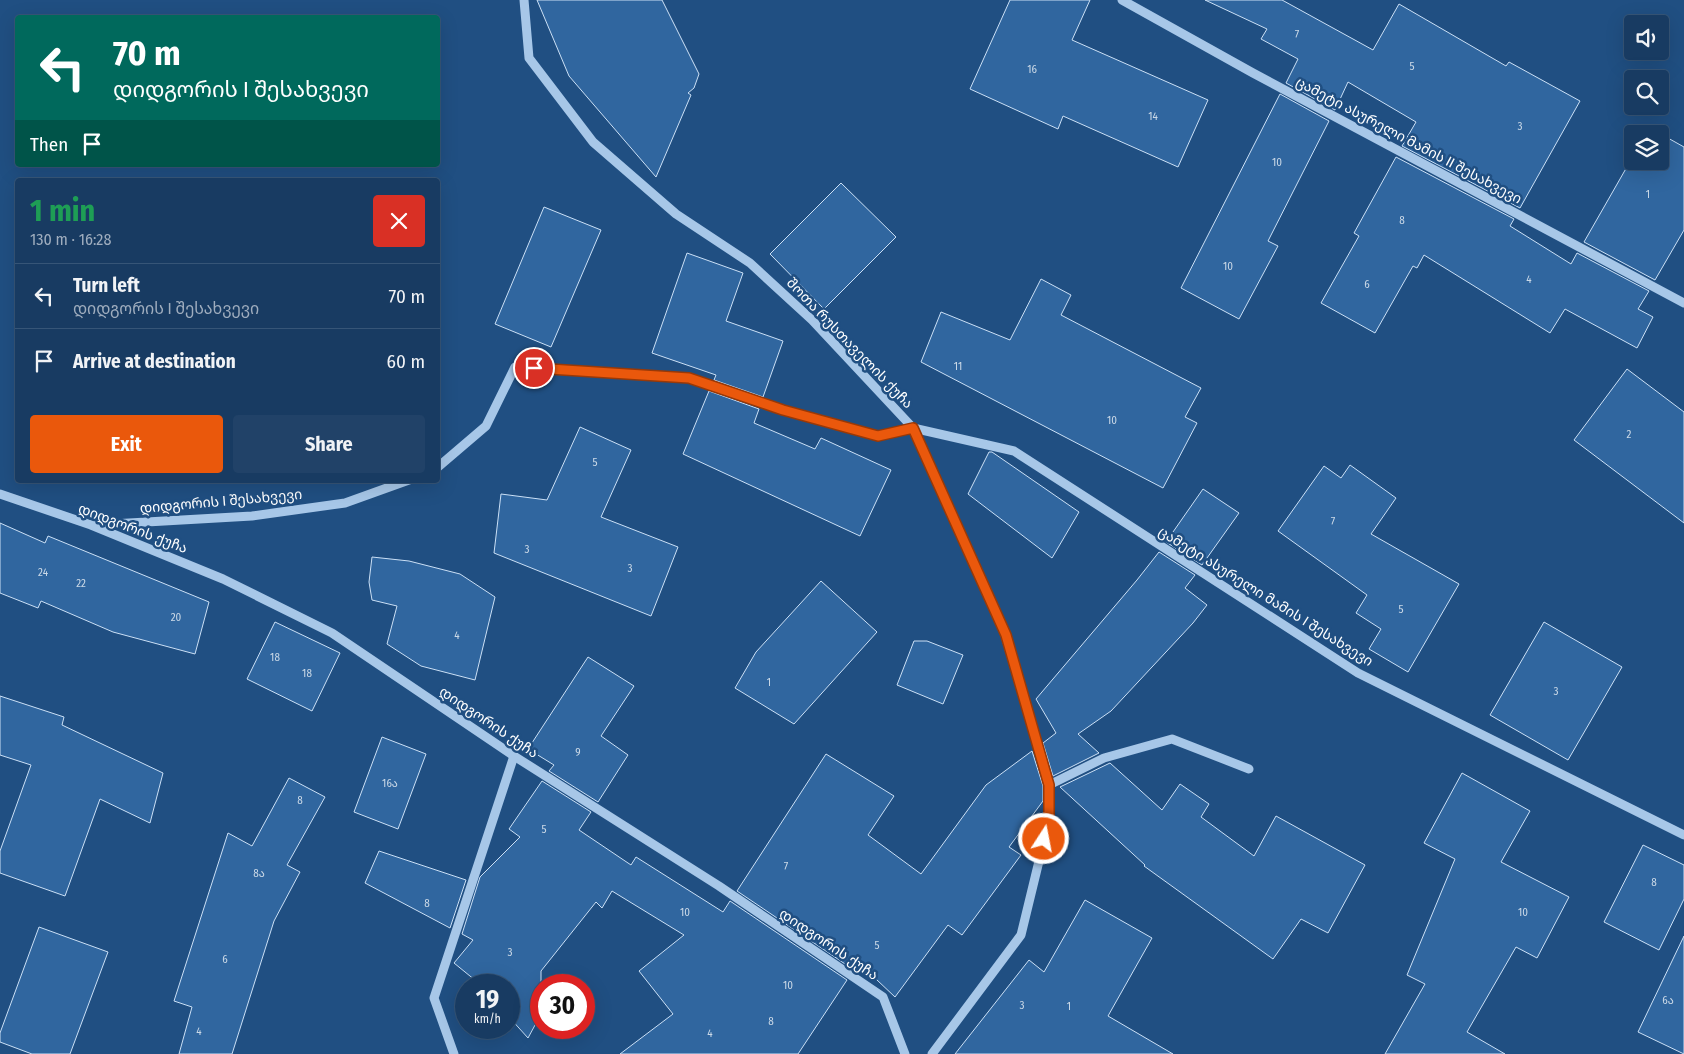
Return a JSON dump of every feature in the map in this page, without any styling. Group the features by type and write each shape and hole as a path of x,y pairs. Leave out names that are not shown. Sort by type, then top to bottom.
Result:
{"street":[{"name":"შოთა რუსთაველის ქუჩა","path":"524,0 529,58 593,142 676,214 750,263 812,320 913,428 1006,635 1049,785 1049,820 1021,935 932,1054"},
{"name":"ცამეტი ასურელი მამის II შესახვევი","path":"1122,0 1253,73 1684,303"},
{"path":"440,464 486,426 515,367 689,378 783,410 878,436 913,428"},
{"name":"ცამეტი ასურელი მამის I შესახვევი","path":"913,428 1014,451 1358,673 1684,836"},
{"name":"დიდგორის I შესახვევი","path":"91,525 252,516 345,503 401,483"},
{"name":"დიდგორის ქუჩა","path":"0,494 91,525 224,579 332,633 514,756 719,886 883,997 906,1054"},
{"path":"1049,785 1104,758 1172,739 1249,769"},
{"path":"454,1054 434,998 514,756"}],"building":[{"path":"537,0 662,0 699,74 694,88 688,93 691,95 656,177 569,76"},
{"path":"1010,0 1090,0 1072,40 1208,100 1178,167 1063,116 1058,129 970,89"},
{"path":"1205,0 1282,0 1373,50 1399,4 1506,66 1509,62 1580,101 1520,208 1402,146 1416,122 1348,82 1335,110 1286,83 1298,59 1261,39 1267,29"},
{"path":"1280,94 1329,121 1268,241 1278,246 1239,319 1181,288"},
{"path":"1669,139 1684,147 1684,230 1655,280 1584,242 1625,170 1669,170"},
{"path":"1396,157 1514,219 1510,226 1571,264 1577,253 1649,291 1638,309 1653,317 1637,348 1565,309 1550,333 1424,255 1417,268 1413,266 1375,333 1321,303 1359,236 1354,233"},
{"path":"841,183 896,237 824,309 770,254"},
{"path":"544,207 601,230 551,347 495,324"},
{"path":"687,253 743,273 726,321 783,341 763,397 714,380 716,375 652,353"},
{"path":"1041,279 1071,295 1061,315 1201,388 1185,417 1197,423 1163,488 921,362 941,312 1010,340"},
{"path":"1627,369 1684,412 1684,523 1574,440"},
{"path":"709,391 759,409 754,423 815,449 821,438 891,470 860,536 683,454"},
{"path":"580,427 631,450 601,517 678,547 651,616 494,553 501,494 547,500"},
{"path":"989,452 992,452 1079,512 1052,558 968,494"},
{"path":"1350,465 1396,498 1371,534 1459,584 1408,672 1369,649 1381,629 1356,613 1367,595 1278,531 1324,466 1341,478"},
{"path":"1203,489 1239,513 1202,565 1166,542"},
{"path":"0,523 45,543 48,536 209,602 195,654 113,632 41,601 38,608 0,593"},
{"path":"1159,552 1195,575 1185,588 1207,605 1193,623 1111,711 1078,734 1099,753 1053,776 1043,743 1056,733 1036,699"},
{"path":"372,557 409,561 460,574 495,597 475,680 421,666 387,644 397,606 372,600 369,582"},
{"path":"821,581 877,632 794,724 735,688 756,652"},
{"path":"275,622 340,653 312,711 247,679"},
{"path":"1544,622 1622,667 1568,760 1490,715"},
{"path":"914,641 927,641 963,655 943,704 897,685"},
{"path":"588,657 634,686 601,736 628,755 598,802 549,771 554,765 528,749"},
{"path":"0,696 64,717 62,725 163,773 150,823 100,799 65,896 0,873 0,851 31,765 0,755"},
{"path":"382,737 426,754 398,829 354,812"},
{"path":"1032,751 1043,786 1043,801 1009,847 1021,855 962,935 948,925 895,997 859,963 854,970 737,891 826,754 894,796 868,835 921,874 986,785"},
{"path":"1110,763 1162,810 1180,784 1209,804 1201,817 1254,856 1276,816 1365,865 1328,933 1301,919 1273,959 1144,866 1060,787"},
{"path":"1462,773 1530,811 1501,862 1569,897 1537,958 1516,947 1467,1032 1505,1054 1385,1054 1425,984 1407,975 1455,859 1424,843"},
{"path":"289,778 325,797 287,865 300,872 274,921 232,1054 179,1054 192,1007 174,1001 228,833 252,846"},
{"path":"542,781 591,812 579,830 631,865 636,857 723,912 730,901 847,980 798,1054 620,1054 673,1014 639,971 684,935 612,891 602,908 596,902 541,971 541,974 530,974 530,1034 528,1038 520,1029 520,974 468,974 454,963 473,940 462,934 480,877 520,837 509,829"},
{"path":"1643,845 1684,865 1684,899 1659,950 1604,922"},
{"path":"379,851 466,880 450,928 365,883"},
{"path":"1085,900 1152,938 1108,1016 1173,1054 955,1054 1029,960 1044,972"},
{"path":"39,927 108,952 70,1054 32,1054 0,1042 0,1033"},
{"path":"1684,936 1684,1054 1638,1032"}],"route":[{"path":"534,368 689,378 783,410 878,436 913,428 1006,635 1049,785 1049,820 1044,839"}]}
